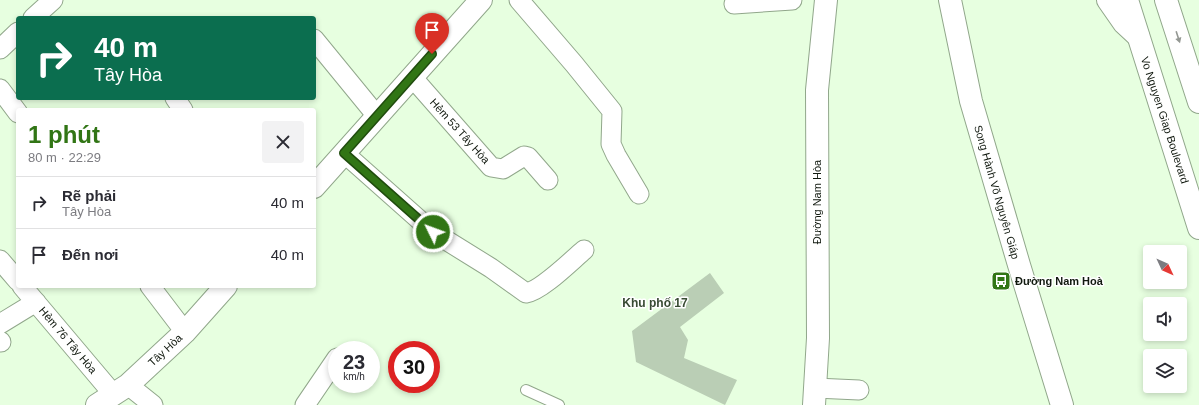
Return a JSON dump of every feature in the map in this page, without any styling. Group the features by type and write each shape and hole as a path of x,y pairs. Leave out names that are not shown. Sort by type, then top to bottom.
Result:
{"main road":[{"path":"316,185 481,0"},
{"name":"Đường Nam Hòa","path":"815,397 818,338 817,90 826,0"},
{"name":"Song Hành Võ Nguyên Giáp","path":"950,0 971,101 1062,405"},
{"name":"Vo Nguyen Giap Boulevard","path":"1108,0 1124,22 1138,36"},
{"name":"Vo Nguyen Giap Boulevard","path":"1126,0 1199,228"},
{"path":"1166,0 1199,102"},
{"name":"Tây Hòa","path":"113,395 185,332 224,288"}],"street":[{"path":"35,16 53,0"},
{"path":"519,0 612,111 611,144 639,194"},
{"path":"734,4 792,0"},
{"path":"0,49 16,34"},
{"path":"316,41 377,116"},
{"name":"Hẻm 53 Tây Hòa","path":"412,77 491,167 503,169 524,156 528,157 548,180"},
{"path":"0,89 16,110"},
{"path":"344,153 433,232 491,268 526,293 531,292 544,284 584,250"},
{"path":"0,260 16,279"},
{"name":"Hẻm 76 Tây Hòa","path":"24,288 113,395 154,405"},
{"path":"152,288 185,332"},
{"path":"0,336 36,302"},
{"path":"305,405 328,371"},
{"path":"815,397 858,390"}],"lane":[{"path":"526,390 559,405"}],"building":[{"path":"710,273 724,293 680,327 688,340 684,358 737,380 725,405 636,362 632,331"}],"place":[{"name":"Đường Nam Hoà","path":"1001,281"}],"district":[{"name":"Khu phố 17","path":"655,303"}],"route":[{"path":"432,54 344,153 433,232"}]}
